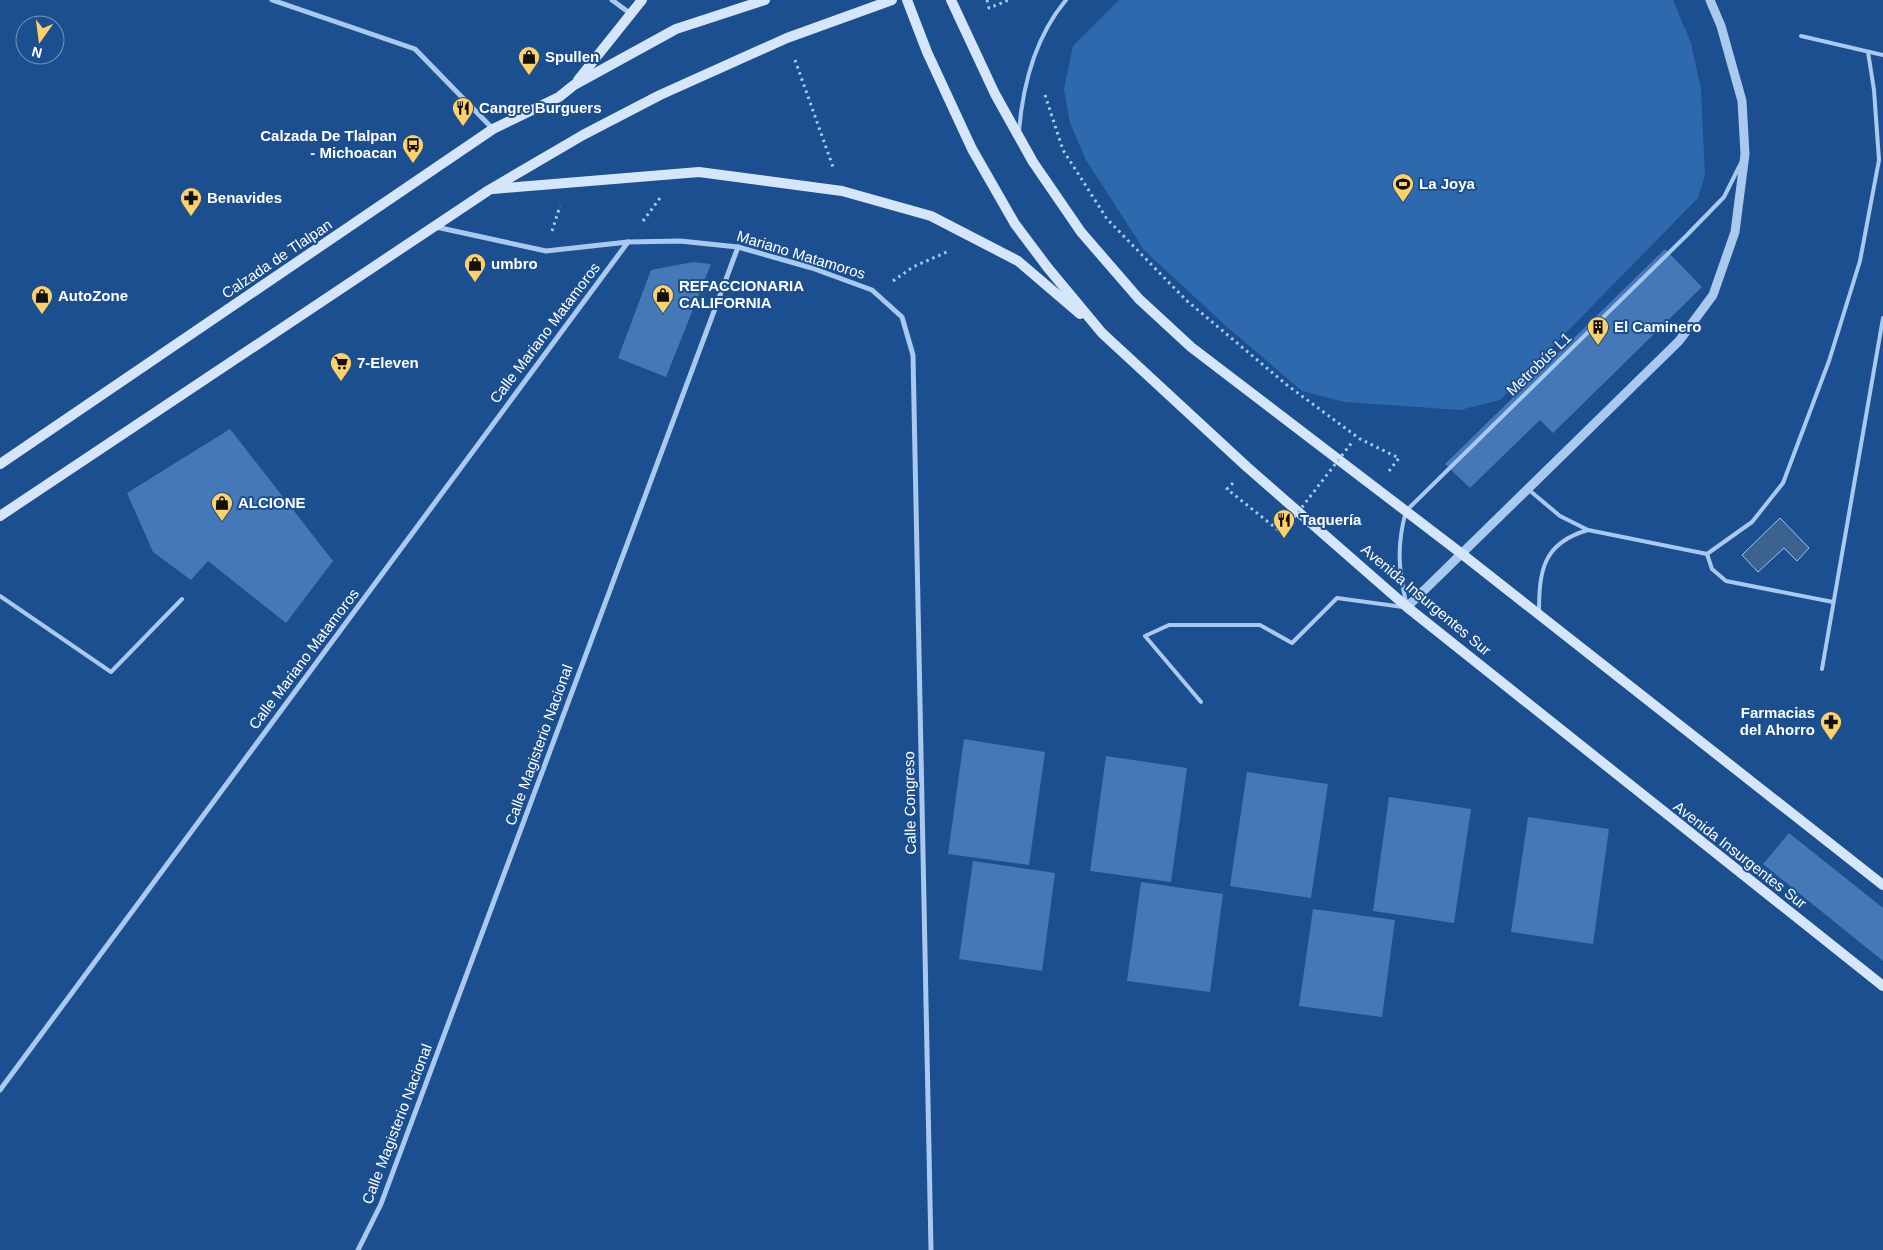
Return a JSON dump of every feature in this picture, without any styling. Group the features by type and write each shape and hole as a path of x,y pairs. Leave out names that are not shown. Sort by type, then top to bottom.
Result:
{"main road":[{"path":"574,85 642,0"},
{"path":"574,85 676,29 765,0"},
{"path":"0,516 489,190 583,135 660,95 787,38 892,0"},
{"name":"Avenida Insurgentes Sur","path":"907,0 927,52 972,150 1015,224 1048,268 1102,333 1247,466 1407,607 1883,986"},
{"path":"951,0 974,52 1019,138 1058,201 1108,265 1138,299 1192,347 1462,554 1883,885"},
{"name":"Calzada de Tlalpan","path":"0,464 493,129 559,97 574,85"},
{"path":"489,190 699,172 742,176 842,191 931,216 1018,261 1102,333"}],"street":[{"path":"272,0 415,50 493,129"},
{"path":"612,0 631,14"},
{"path":"1407,607 1680,342 1713,295 1735,232 1745,154 1742,100 1721,26 1710,0"},
{"name":"Mariano Matamoros","path":"436,227 546,251 628,242 680,240 738,247 812,268 876,293 902,317 913,355"},
{"name":"Calle Mariano Matamoros","path":"0,1090 628,242"},
{"name":"Calle Magisterio Nacional","path":"358,1250 381,1204 738,247"},
{"name":"Calle Congreso","path":"913,355 931,1250"}],"lane":[{"path":"1019,138 1021,104 1036,50 1044,30 1066,0"},
{"path":"1801,36 1883,55"},
{"path":"1528,489 1543,504 1576,525 1588,530 1707,554 1752,522 1783,482 1829,361 1860,261 1879,160 1874,90 1868,52"},
{"name":"Metrobús L1","path":"1407,607 1399,563 1399,535 1406,511 1724,197 1745,154"},
{"path":"1822,669 1883,318"},
{"path":"1575,535 1576,525"},
{"path":"1539,616 1539,587 1548,555 1559,544 1588,530"},
{"path":"1707,554 1712,569 1726,581 1834,602"},
{"path":"0,596 111,672 182,599"},
{"path":"1201,702 1145,636 1169,625 1260,626 1292,643 1337,598 1407,607"}],"path":[{"path":"987,0 989,8 1009,0"},
{"path":"787,38 842,191"},
{"path":"1043,86 1064,150 1114,225 1186,300 1287,386 1360,439 1399,458"},
{"path":"628,242 676,175"},
{"path":"546,251 568,182"},
{"path":"876,293 913,267 975,239"},
{"path":"1227,489 1282,533 1353,441"}],"shaded area":[{"name":"La Joya","path":"1119,0 1673,0 1691,43 1701,89 1705,175 1698,198 1500,400 1460,410 1345,402 1302,391 1226,326 1144,250 1086,160 1070,123 1064,89 1073,46"},
{"path":"1780,518 1809,548 1797,561 1784,548 1758,572 1742,555"}],"building":[{"path":"1665,249 1702,287 1553,433 1540,420 1470,488 1445,464"},
{"name":"REFACCIONARIA CALIFORNIA","path":"693,262 711,264 666,377 618,358 651,270"},
{"name":"ALCIONE","path":"230,429 333,561 286,623 208,561 191,580 153,552 127,493"},
{"path":"964,739 1045,752 1029,865 948,854"},
{"path":"1106,756 1187,768 1171,882 1090,871"},
{"path":"1247,772 1328,784 1311,898 1230,886"},
{"path":"1389,797 1471,809 1454,923 1373,911"},
{"path":"1528,817 1609,829 1593,944 1511,932"},
{"path":"1789,833 1883,908 1883,961 1763,864"},
{"path":"973,861 1055,873 1042,971 959,959"},
{"path":"1141,882 1223,894 1210,992 1127,981"},
{"path":"1313,909 1395,920 1382,1017 1299,1006"}],"place":[{"name":"Spullen","path":"529,76"},
{"name":"Cangre Burguers","path":"463,127"},
{"name":"Calzada De Tlalpan - Michoacan","path":"413,164"},
{"name":"La Joya","path":"1403,203"},
{"name":"Benavides","path":"191,217"},
{"name":"umbro","path":"475,283"},
{"name":"REFACCIONARIA CALIFORNIA","path":"663,314"},
{"name":"AutoZone","path":"42,315"},
{"name":"El Caminero","path":"1598,346"},
{"name":"7-Eleven","path":"341,382"},
{"name":"ALCIONE","path":"222,522"},
{"name":"Taquería","path":"1284,539"},
{"name":"Farmacias del Ahorro","path":"1831,741"}]}
